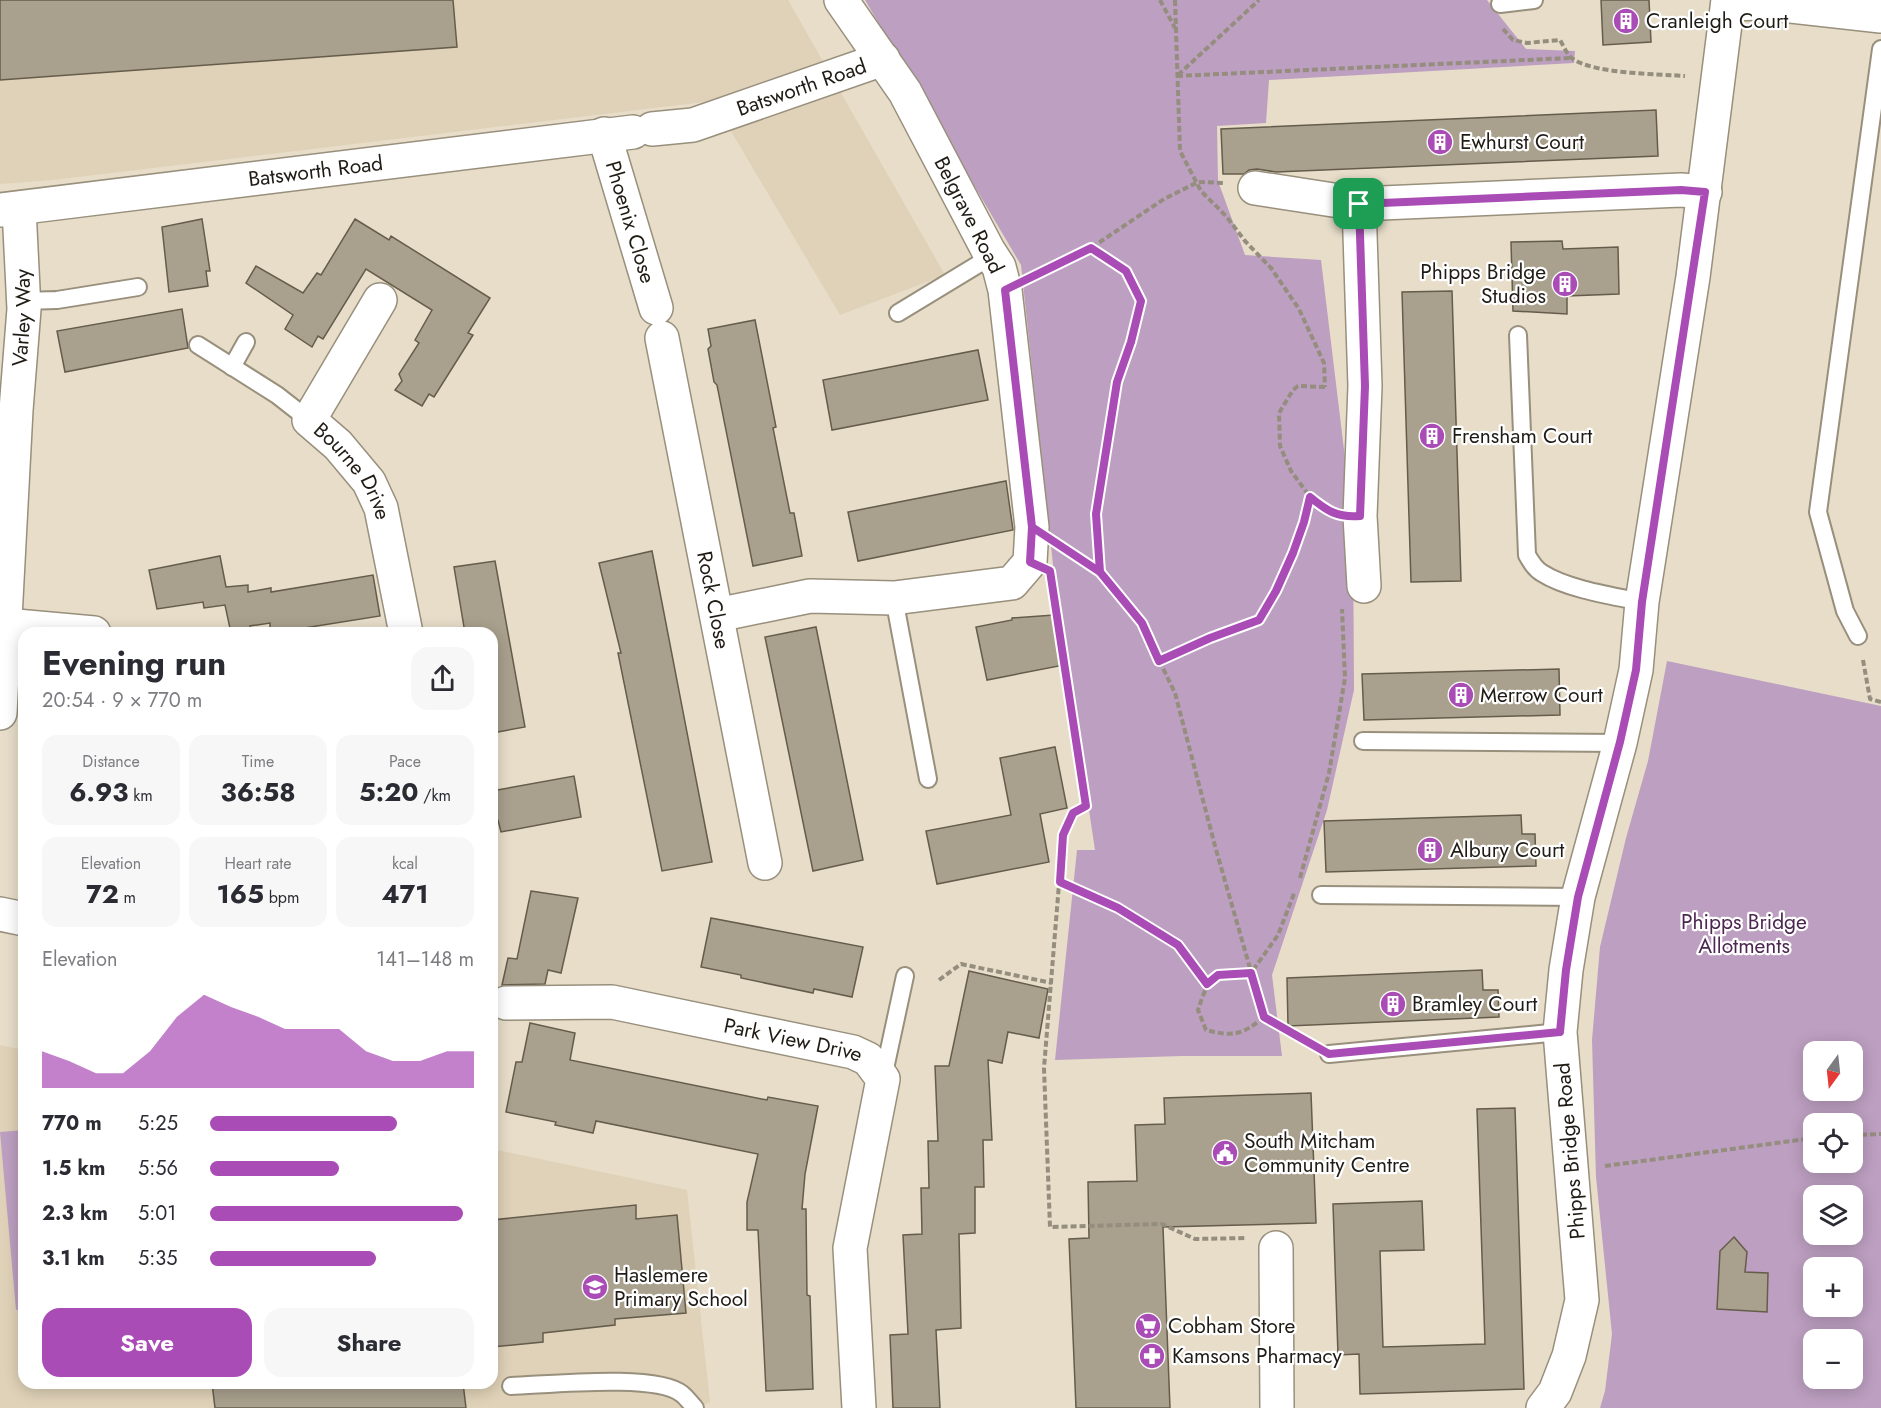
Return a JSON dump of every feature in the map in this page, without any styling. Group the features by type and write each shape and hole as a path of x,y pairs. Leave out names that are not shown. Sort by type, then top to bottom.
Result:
{"street":[{"name":"Belgrave Road","path":"841,0 905,92 999,267 1005,290 1032,527 1030,562"},
{"path":"1728,2 1763,3 1881,16"},
{"name":"Phipps Bridge Road","path":"1543,1408 1554,1392 1569,1356 1582,1300 1560,1032 1566,970 1578,897 1620,742 1636,670 1642,602 1705,192 1728,2"},
{"name":"Batsworth Road","path":"9,210 693,125 883,59"},
{"name":"Phoenix Close","path":"629,132 659,323"},
{"path":"1255,188 1359,204 1681,190 1705,192"},
{"path":"1353,592 1360,516 1365,386 1359,204"},
{"name":"Varley Way","path":"0,713 5,626 8,409 23,301 9,210"},
{"name":"Bourne Drive","path":"380,300 309,420 338,445 369,482 381,508 405,627"},
{"name":"Rock Close","path":"659,323 765,863"},
{"path":"717,615 810,596 894,598 1012,583 1030,562"},
{"path":"5,626 18,627"},
{"path":"0,914 18,918"},
{"name":"Park View Drive","path":"506,1003 612,1002 853,1052 868,1059 883,1079 850,1248 859,1408"},
{"path":"1276,1248 1277,1408"}],"lane":[{"path":"1500,4 1534,0"},
{"path":"1858,636 1845,611 1818,512 1881,49"},
{"path":"898,314 992,256"},
{"path":"23,301 57,300 138,287"},
{"path":"1518,335 1527,555 1540,573 1606,595 1642,602"},
{"path":"232,367 246,342"},
{"path":"198,345 277,395 309,420"},
{"path":"894,598 928,779"},
{"path":"1363,741 1620,742"},
{"path":"1321,895 1578,897"},
{"path":"883,1079 905,976"},
{"path":"1329,1054 1560,1032"},
{"path":"511,1386 637,1381 661,1385 681,1393 695,1408"}],"path":[{"path":"1160,0 1175,29"},
{"path":"1259,0 1178,76 1570,58 1595,68 1688,76"},
{"path":"1498,23 1513,40 1527,43 1560,40 1570,58"},
{"path":"1005,290 1091,248 1164,199 1198,182"},
{"path":"1091,248 1126,271 1141,301 1131,342 1117,382 1096,514 1100,572"},
{"path":"1299,386 1293,390 1279,413 1280,446 1291,471 1310,497 1323,508 1343,517 1360,516"},
{"path":"1159,661 1210,638 1259,620 1276,591 1293,553 1310,497"},
{"path":"1032,527 1100,572 1142,623 1175,693 1212,835 1264,1017 1329,1054"},
{"path":"1030,562 1050,571 1086,806 1073,813 1063,835 1044,1068 1050,1227 1162,1224 1195,1239 1276,1238 1276,1248"},
{"path":"1300,880 1329,773 1345,678 1353,592"},
{"path":"1858,636 1870,699 1881,702"},
{"path":"1060,882 1118,908 1178,945 1207,984"},
{"path":"1251,973 1278,935 1295,891"},
{"path":"939,980 961,964 1052,983"},
{"path":"1251,973 1218,975 1207,984 1198,1010 1206,1030 1228,1035 1247,1030 1264,1017"},
{"path":"1863,1135 1881,1134"},
{"path":"1571,1171 1803,1139"}],"shaded area":[{"path":"0,0 788,0 945,275 840,315 713,101 53,180 0,184"},
{"name":"Haslemere Primary School","path":"0,1045 18,1049 18,1389 498,1389 498,1150 687,1190 710,1402 697,1408 0,1408"}],"green space":[{"path":"865,0 1487,0 1526,49 1575,51 1574,63 1269,80 1266,123 1217,126 1218,181 1245,255 1321,260 1353,524 1354,690 1327,810 1272,975 1282,1056 1055,1060 1077,850 1095,850 1055,583 1021,265"},
{"name":"Phipps Bridge Allotments","path":"1667,661 1881,706 1881,1408 1600,1408 1605,1391 1612,1334 1596,1177 1592,1040 1600,947 1626,838 1648,761"},
{"path":"18,1130 18,1310 16,1310 0,1132"}],"building":[{"path":"0,0 453,0 457,47 0,80"},
{"name":"Cranleigh Court","path":"1601,0 1649,0 1651,42 1603,45"},
{"name":"Ewhurst Court","path":"1656,110 1658,156 1276,172 1257,169 1249,170 1244,174 1223,174 1221,129"},
{"path":"202,219 210,271 206,271 208,286 169,292 162,227"},
{"path":"355,219 389,240 391,236 490,298 468,333 473,335 434,397 429,394 422,406 395,390 402,381 399,374 419,343 415,340 432,310 366,269 323,339 318,336 312,347 285,329 293,315 246,283 256,266 303,293 317,273 321,275"},
{"name":"Phipps Bridge Studios","path":"1562,241 1563,249 1618,247 1619,294 1567,296 1567,314 1513,311 1511,242"},
{"name":"Frensham Court","path":"1452,291 1461,581 1411,582 1402,292"},
{"path":"182,309 188,348 65,372 57,331"},
{"path":"755,320 776,427 773,428 790,513 794,513 802,556 753,566 717,385 714,382 708,349 711,346 708,329"},
{"path":"978,350 988,400 832,430 823,380"},
{"path":"1006,481 1013,530 858,561 848,512"},
{"path":"652,551 712,862 662,871 618,653 621,653 599,563"},
{"path":"220,556 226,587 248,585 248,592 271,588 271,592 373,575 380,616 311,627 270,627 270,623 250,627 230,627 225,605 204,608 203,602 157,609 149,570"},
{"path":"495,561 525,727 498,732 498,627 464,627 454,567"},
{"path":"1054,615 1064,665 987,680 976,627 1012,620 1012,618"},
{"path":"816,627 863,860 813,871 765,637"},
{"name":"Merrow Court","path":"1559,669 1560,715 1364,720 1362,674"},
{"path":"1055,747 1067,808 1040,814 1049,862 937,884 926,831 1011,815 1000,758"},
{"path":"574,776 581,817 501,832 498,820 498,790"},
{"name":"Albury Court","path":"1521,815 1522,834 1535,834 1536,866 1326,872 1324,821"},
{"path":"531,891 578,898 561,973 548,970 545,984 502,985 508,958 517,959"},
{"path":"711,918 863,947 852,997 814,989 813,993 701,967"},
{"name":"Bramley Court","path":"1482,970 1483,990 1498,990 1499,1017 1288,1026 1287,978"},
{"path":"969,971 1048,989 1039,1038 1008,1032 1002,1063 988,1060 992,1140 983,1140 984,1187 975,1187 975,1233 959,1234 961,1328 936,1330 940,1408 893,1408 890,1335 908,1334 903,1235 922,1234 921,1188 929,1188 928,1141 938,1141 935,1066 949,1066"},
{"path":"530,1023 575,1033 570,1060 767,1100 768,1097 818,1106 805,1174 802,1209 806,1209 807,1295 810,1296 813,1389 766,1391 758,1230 747,1230 747,1202 758,1154 596,1121 593,1133 555,1125 556,1122 506,1112 516,1062 522,1062"},
{"path":"1311,1093 1316,1223 1163,1227 1170,1408 1076,1408 1069,1239 1089,1238 1088,1182 1137,1181 1135,1125 1165,1124 1164,1098"},
{"path":"1515,1108 1524,1389 1360,1394 1359,1354 1338,1355 1333,1204 1422,1201 1424,1250 1380,1251 1383,1347 1485,1344 1477,1109"},
{"name":"Haslemere Primary School","path":"636,1205 636,1219 677,1215 686,1313 615,1319 615,1325 543,1333 543,1342 498,1346 498,1219"},
{"path":"1734,1237 1747,1252 1745,1272 1768,1273 1767,1312 1717,1309 1720,1251"},
{"path":"213,1389 464,1389 466,1408 215,1408"}],"place":[{"name":"Cranleigh Court","path":"1626,21"},
{"name":"Ewhurst Court","path":"1440,142"},
{"name":"Phipps Bridge Studios","path":"1565,284"},
{"name":"Frensham Court","path":"1432,436"},
{"name":"Merrow Court","path":"1461,695"},
{"name":"Albury Court","path":"1430,850"},
{"name":"Bramley Court","path":"1393,1004"},
{"name":"South Mitcham Community Centre","path":"1225,1153"},
{"name":"Haslemere Primary School","path":"595,1287"},
{"name":"Cobham Store","path":"1148,1326"},
{"name":"Kamsons Pharmacy","path":"1152,1356"}],"route":[{"path":"1359,204 1365,386 1360,516 1343,517 1323,508 1310,497 1293,553 1276,591 1259,620 1210,638 1159,661 1142,623 1100,572 1032,527 1005,290 1091,248 1126,271 1141,301 1131,342 1117,382 1096,514 1100,572 1032,527 1030,562 1050,571 1086,806 1073,813 1063,835 1060,882 1118,908 1178,945 1207,984 1218,975 1251,973 1264,1017 1329,1054 1560,1032 1566,970 1578,897 1620,742 1636,670 1642,602 1705,192 1681,190 1359,204"}]}
